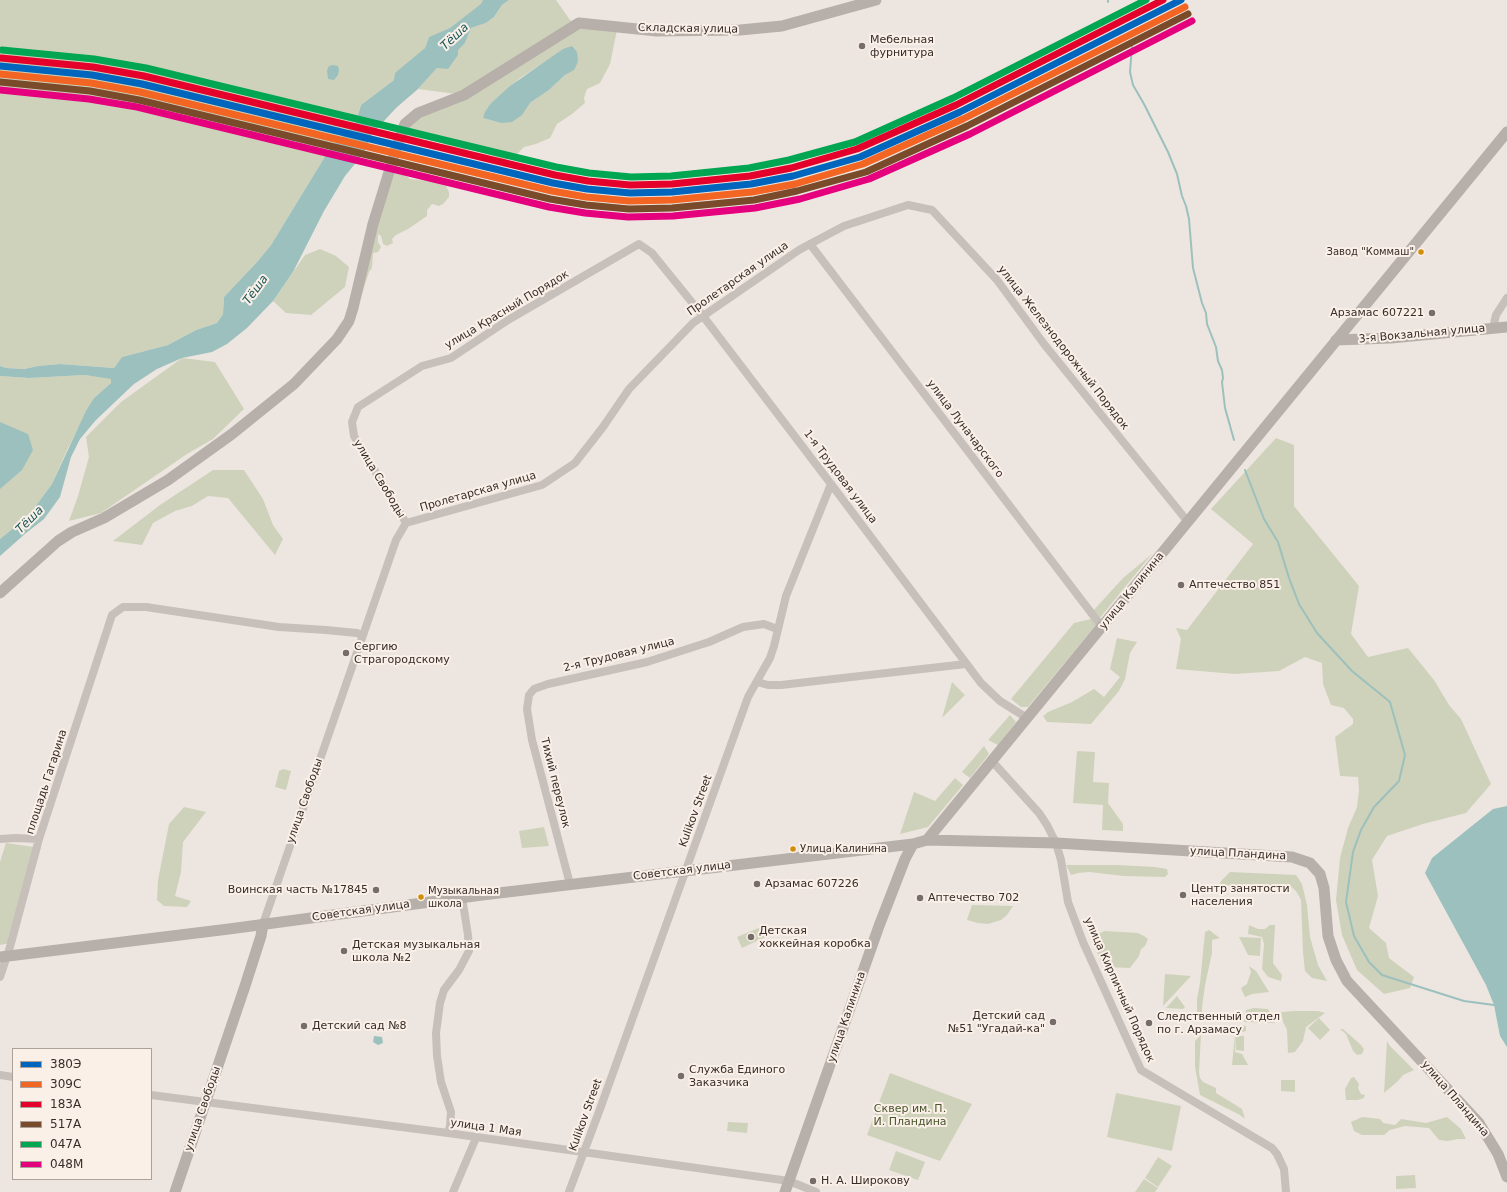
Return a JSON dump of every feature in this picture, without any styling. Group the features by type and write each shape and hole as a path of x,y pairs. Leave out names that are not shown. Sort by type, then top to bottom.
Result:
{"street":[{"name":"Складская улица","path":"0,593 58,541 72,532 104,518 168,480 232,434 294,384 337,339 349,321 373,224 397,146 405,124 418,113 464,95 579,23 657,31 755,29 782,26 876,0"},
{"name":"улица Калинина","path":"927,840 1507,132"},
{"name":"Пролетарская улица","path":"406,523 542,485 575,463 603,427 629,389 693,323 798,250 844,226 908,205"},
{"name":"улица Железнодорожный Порядок","path":"908,205 932,210 997,280 1044,344 1188,522"},
{"name":"1-я Трудовая улица","path":"640,244 652,254 703,316 981,683 1004,704 1027,718"},
{"name":"улица Красный Порядок","path":"352,422 358,407 422,366 451,358 508,320 640,244"},
{"name":"улица Луначарского","path":"810,244 1102,627"},
{"path":"1493,328 1496,315 1507,298"},
{"name":"3-я Вокзальная улица","path":"1336,340 1391,338 1507,327"},
{"name":"улица Свободы","path":"175,1192 261,936 263,924 362,636 396,540 406,523 354,436 352,422"},
{"name":"Kulikov Street","path":"569,1192 748,697 770,658 786,596 831,484"},
{"name":"площадь Гагарина","path":"0,977 4,957 39,839 112,615 123,607 146,607 279,627 357,633 362,636"},
{"name":"2-я Трудовая улица","path":"534,689 548,684 648,662 709,642 743,627 764,624 777,629"},
{"path":"757,682 768,685 781,685 966,664"},
{"name":"Тихий переулок","path":"534,689 529,695 527,709 532,740 570,884"},
{"name":"улица Кирпичный Порядок","path":"991,760 1039,813 1056,843 1061,860 1068,902 1083,942 1141,1070 1272,1148 1277,1154 1284,1169 1286,1192"},
{"path":"0,839 39,839"},
{"name":"Советская улица","path":"4,957 221,930 462,897 913,844 927,840"},
{"name":"улица Пландина","path":"927,840 1056,843 1292,857 1310,863 1320,874 1324,888 1328,936 1336,960 1348,980 1480,1123 1498,1154 1507,1177"},
{"name":"улица Калинина","path":"787,1187 879,926 905,859 913,844"},
{"path":"448,1133 451,1112 441,1082 437,1056 436,1033 440,1003 444,990 459,970 469,951 462,897"},
{"path":"0,1075 12,1077"},
{"name":"улица 1 Мая","path":"152,1095 448,1133 584,1153 816,1192"},
{"path":"453,1192 476,1138"}],"green space":[{"path":"0,0 483,0 482,4 450,29 429,37 425,48 394,80 361,105 356,122 329,150 271,245 224,297 223,314 217,323 196,330 168,345 122,357 114,368 60,364 24,369 6,368 0,366"},
{"path":"509,0 556,0 570,20 579,23 464,95 418,89 437,68 465,43 471,28 486,23 494,17 502,5"},
{"path":"577,26 617,30 610,64 600,83 587,89 584,98 585,103 557,124 550,138 524,147 515,156 506,160 474,150 453,149 438,141 424,138 418,141 405,136 405,132 417,118","holes":["547,61 574,69 549,90 501,123 483,118 491,103 520,78"]},
{"path":"395,166 410,179 430,181 446,186 449,192 449,197 439,206 432,204 427,210 427,216 396,235 392,239 393,243 387,246 383,244 381,236 378,234 378,242 381,247 378,252 373,253 372,268 369,272 358,306 385,197"},
{"path":"320,249 336,256 349,267 345,287 311,315 286,313 273,301 305,255"},
{"path":"182,358 215,362 244,409 213,439 187,454 101,513 69,521 89,457 86,437 121,402"},
{"path":"85,375 111,378 111,383 94,398 67,450 52,484 35,507 22,521 0,539 0,376 29,378"},
{"path":"1276,438 1294,445 1294,506 1359,586 1351,634 1368,657 1408,648 1434,680 1449,705 1461,719 1491,784 1466,813 1423,824 1387,836 1372,860 1378,896 1369,928 1386,943 1389,958 1414,977 1410,988 1384,994 1357,970 1342,935 1336,900 1340,858 1348,828 1357,807 1359,790 1358,777 1340,776 1335,737 1353,724 1353,719 1344,708 1331,705 1323,684 1322,663 1305,657 1279,671 1235,674 1176,669 1181,639 1176,628 1187,630 1253,544 1211,509"},
{"path":"213,470 244,470 263,499 273,525 283,539 275,555 228,498 208,496 192,506 175,511 153,523 142,545 113,541 160,505"},
{"path":"1152,554 1099,619 1093,611 1123,578"},
{"path":"1091,619 1096,625 1028,707 1021,707 1011,699 1074,623"},
{"path":"1117,638 1137,642 1130,653 1125,679 1119,691 1091,724 1047,722 1043,716 1048,712 1072,702 1094,689 1104,697 1120,677 1110,669"},
{"path":"952,682 965,695 942,718"},
{"path":"1010,715 1016,722 998,745 988,740"},
{"path":"984,746 989,754 970,778 962,772"},
{"path":"1077,751 1095,752 1093,782 1109,783 1108,803 1123,824 1123,831 1102,830 1103,805 1073,803"},
{"path":"283,769 291,771 286,790 275,787 279,771"},
{"path":"955,778 963,785 928,827 900,834 914,792 935,801"},
{"path":"184,807 206,812 183,842 181,872 175,896 191,901 187,907 164,906 157,900 158,880 169,824"},
{"path":"544,827 549,846 522,848 519,831"},
{"path":"6,843 41,848 10,943 0,945 0,862"},
{"path":"1066,865 1155,867 1167,869 1168,874 1165,877 1124,876 1089,872 1071,875"},
{"path":"1230,872 1296,875 1302,884 1307,905 1310,937 1318,965 1327,981 1312,978 1305,971 1301,900 1296,891 1289,885 1274,888 1247,885 1219,885"},
{"path":"972,905 1013,906 1007,915 1001,920 988,924 967,920"},
{"path":"1249,925 1258,929 1265,929 1270,925 1275,925 1273,963 1282,975 1281,981 1268,977 1262,969 1264,944 1262,937 1248,934"},
{"name":"Детская хоккейная коробка","path":"761,927 765,937 742,948 737,937"},
{"path":"1209,930 1220,938 1212,940 1212,953 1202,1007 1202,1012 1205,1019 1198,1016 1197,999 1205,932"},
{"path":"1105,931 1138,933 1148,939 1145,946 1141,949 1139,956 1130,968 1105,967 1101,962 1095,947 1096,939 1100,933"},
{"path":"1239,937 1261,938 1260,956 1248,955"},
{"path":"1249,966 1256,971 1269,992 1252,994 1245,997 1241,988 1247,984 1251,972"},
{"path":"1165,974 1191,976 1163,1006"},
{"path":"1177,996 1185,1007 1183,1009 1166,1008"},
{"path":"1254,1008 1268,1009 1275,1023 1244,1022 1246,1010"},
{"path":"1318,1011 1325,1013 1306,1027 1303,1041 1295,1052 1288,1053 1287,1030 1283,1022 1281,1012"},
{"path":"1319,1018 1330,1030 1320,1040 1308,1028"},
{"path":"1236,1025 1246,1026 1246,1031 1236,1034 1235,1052 1242,1054 1248,1065 1232,1065"},
{"path":"1340,1029 1343,1029 1361,1045 1364,1049 1362,1054 1357,1055 1353,1051 1346,1034"},
{"path":"1201,1035 1200,1078 1203,1082 1216,1088 1216,1093 1242,1109 1245,1119 1200,1095 1195,1067 1195,1041"},
{"path":"1236,1036 1244,1036 1244,1051 1236,1050"},
{"path":"1387,1041 1390,1046 1414,1070 1403,1075 1384,1093"},
{"name":"Сквер им. П. И. Пландина","path":"890,1073 972,1104 940,1161 867,1135"},
{"path":"1354,1077 1359,1084 1358,1088 1361,1094 1365,1095 1364,1098 1358,1100 1346,1100 1345,1089 1351,1078"},
{"path":"1281,1080 1295,1080 1295,1092 1281,1091"},
{"path":"1116,1093 1181,1106 1172,1151 1107,1137"},
{"path":"1362,1117 1380,1119 1383,1123 1395,1125 1401,1119 1426,1123 1447,1117 1461,1129 1466,1139 1448,1141 1439,1140 1429,1128 1405,1126 1390,1130 1384,1135 1362,1135 1354,1131 1351,1122"},
{"path":"728,1122 748,1123 747,1133 727,1131"},
{"path":"896,1151 925,1162 918,1180 889,1170"},
{"path":"1158,1157 1172,1166 1158,1187 1145,1178"},
{"path":"1415,1175 1416,1188 1396,1189 1396,1176"},
{"path":"1144,1179 1158,1188 1155,1192 1135,1192"}],"water":[{"name":"Тёша","path":"483,0 509,0 502,5 494,17 486,23 471,28 465,43 458,50 458,55 448,69 437,68 372,134 363,154 345,176 324,211 293,272 273,301 247,328 227,344 212,352 182,358 157,369 134,384 96,420 80,439 71,457 60,497 44,519 0,556 0,539 22,521 35,507 52,484 86,411 94,398 111,383 111,379 85,375 29,378 0,376 0,366 6,368 24,369 60,364 114,368 122,357 168,345 196,330 217,323 223,314 224,297 271,245 329,150 356,122 361,105 394,80 395,73 425,48 429,37 450,28 481,4"},
{"path":"572,46 577,52 578,60 574,70 565,75 549,90 530,103 522,115 512,122 501,123 483,118 491,103 510,86 563,49"},
{"path":"329,66 338,66 339,70 338,75 334,80 328,79 327,70"},
{"path":"0,422 28,434 33,450 22,470 0,489"},
{"path":"1507,806 1507,1047 1500,1036 1494,1005 1486,985 1425,873 1432,858 1493,809"},
{"path":"374,1036 382,1037 383,1043 378,1045 373,1042"}],"waterway":[{"path":"1132,46 1130,72 1133,85 1168,152 1177,174 1186,206 1189,219 1193,268 1206,313 1207,324 1216,347 1218,361 1222,370 1225,408 1234,440"},
{"path":"1245,470 1264,519 1278,542 1299,604 1317,633 1352,671 1390,702 1405,755 1399,781 1374,807 1361,830 1353,852 1346,902 1354,936 1369,962 1382,975 1464,1001 1494,1005"}],"transit line":[{"name":"047А","path":"2,50 94,59 146,68 556,167 589,173 631,177 671,176 749,168 789,160 855,142 953,98 1146,0"},
{"name":"183А","path":"1,58 93,67 144,76 555,175 588,181 630,185 672,184 750,176 791,168 857,149 956,105 1163,0"},
{"name":"380Э","path":"0,66 92,75 142,84 553,183 587,189 630,193 672,192 751,184 793,176 860,157 960,112 1181,0"},
{"name":"309С","path":"0,74 91,83 140,92 552,191 586,197 629,201 672,200 752,192 795,184 863,164 963,119 1185,7"},
{"name":"517А","path":"0,82 90,91 139,100 550,199 586,205 629,209 672,208 754,200 797,191 866,172 967,126 1188,14"},
{"name":"048М","path":"0,90 89,99 137,107 549,207 585,213 628,217 673,216 755,208 800,199 869,179 970,134 1192,21"}],"place":[{"name":"Мебельная фурнитура","path":"862,46"},
{"name":"Завод \"Коммаш\"","path":"1421,252"},
{"name":"Арзамас 607221","path":"1432,313"},
{"name":"Аптечество 851","path":"1181,585"},
{"name":"Сергию Страгородскому","path":"346,653"},
{"name":"Улица Калинина","path":"793,849"},
{"name":"Арзамас 607226","path":"757,884"},
{"name":"Воинская часть №17845","path":"376,890"},
{"name":"Центр занятости населения","path":"1183,895"},
{"name":"Музыкальная школа","path":"421,897"},
{"name":"Аптечество 702","path":"920,898"},
{"name":"Детская хоккейная коробка","path":"751,937"},
{"name":"Детская музыкальная школа №2","path":"344,951"},
{"name":"Детский сад №51 \"Угадай-ка\"","path":"1053,1022"},
{"name":"Следственный отдел по г. Арзамасу","path":"1149,1023"},
{"name":"Детский сад №8","path":"304,1026"},
{"name":"Служба Единого Заказчика","path":"681,1076"},
{"name":"Н. А. Широкову","path":"813,1181"}]}
